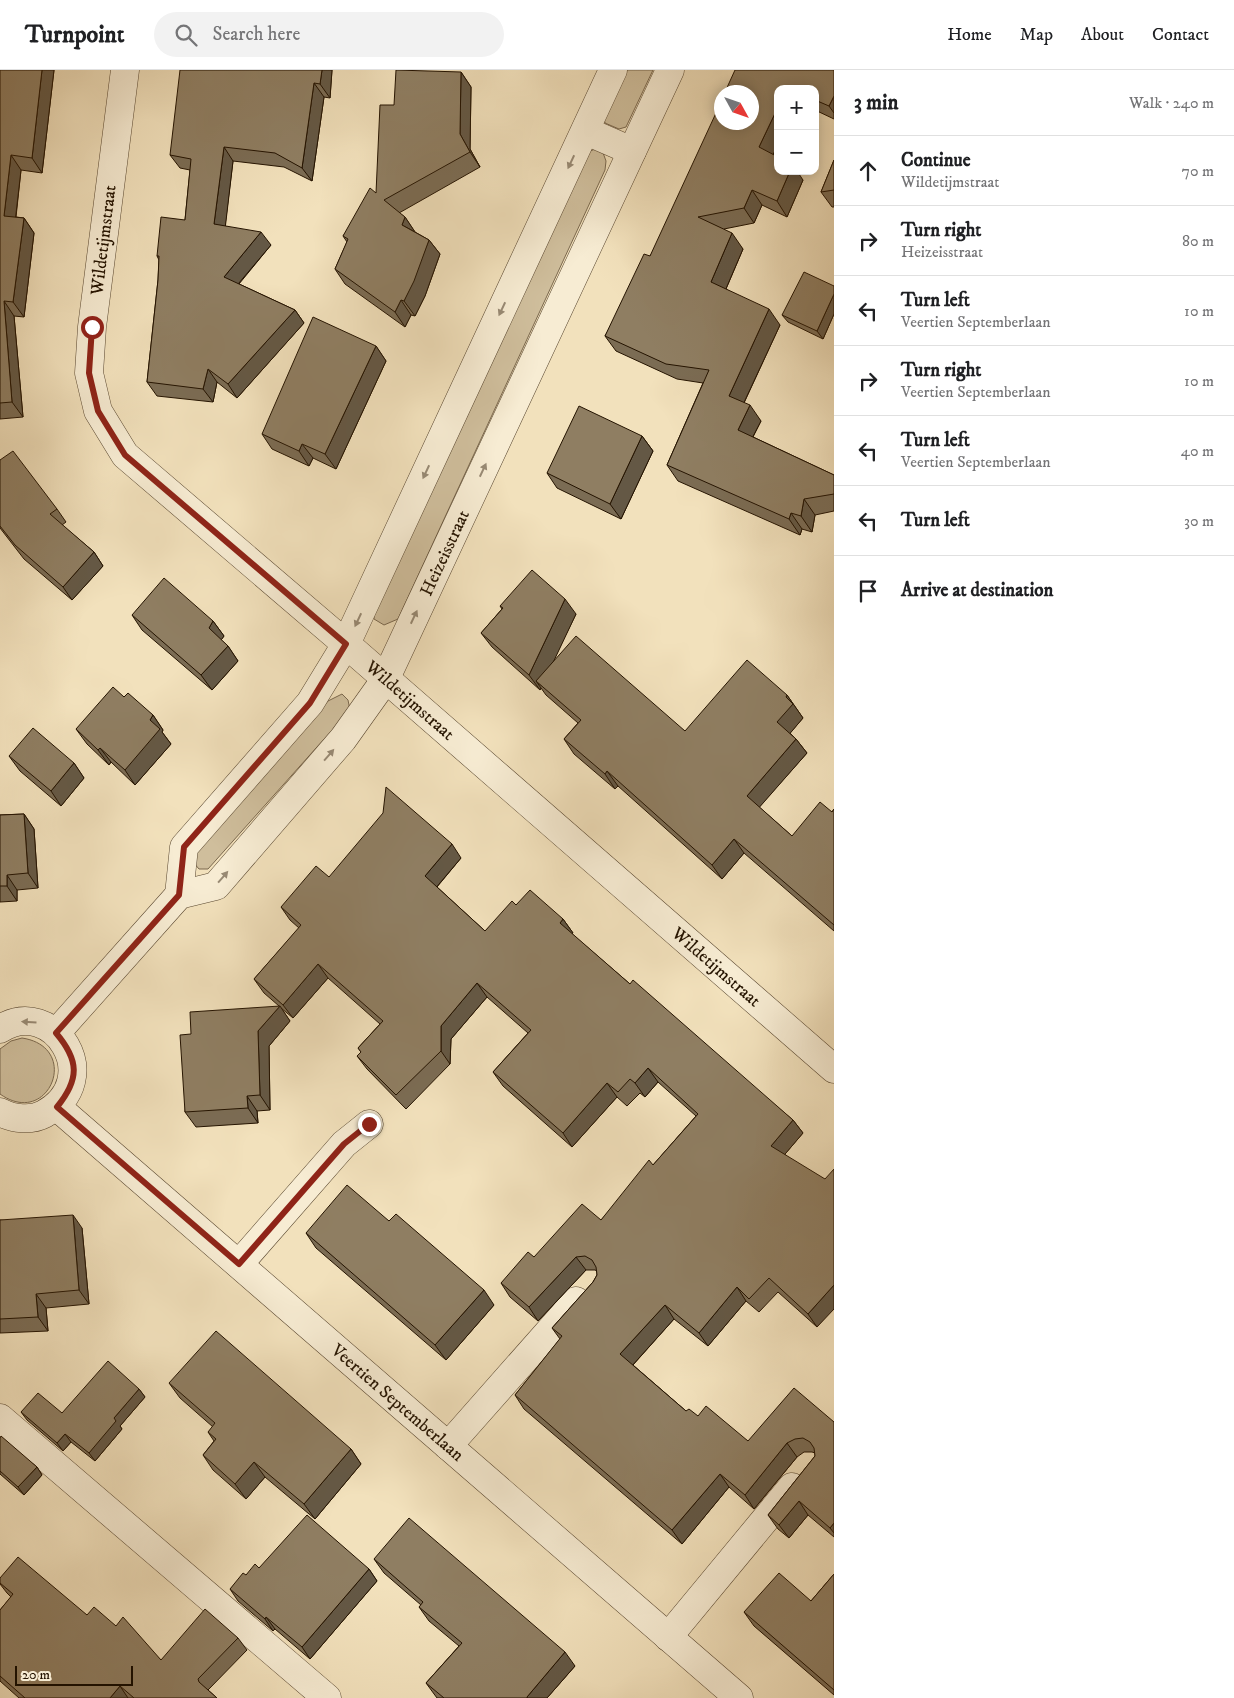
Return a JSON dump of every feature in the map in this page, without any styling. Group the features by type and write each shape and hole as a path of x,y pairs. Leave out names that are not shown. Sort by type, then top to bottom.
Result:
{"street":[{"name":"Wildetijmstraat","path":"125,70 92,327 89,373 98,411 125,455 346,644 385,680 834,1069"},
{"path":"56,1033 179,895 184,847 310,703 346,644 613,70"},
{"name":"Heizeisstraat","path":"179,895 216,886 343,739 385,680 670,70"},
{"path":"586,130 632,151"},
{"path":"0,1029 17,1022 36,1022 56,1033 69,1049 73,1063 72,1084 57,1107 36,1118 15,1118 0,1112"},
{"name":"Veertien Septemberlaan","path":"57,1107 739,1698"},
{"path":"239,1264 344,1144 369,1124"},
{"path":"448,1446 591,1285"},
{"path":"0,1418 327,1698"},
{"path":"668,1637 809,1467"}],"shaded area":[{"path":"624,70 653,70 626,127 619,129 605,123 603,114"},
{"path":"595,149 602,150 606,161 605,170 398,619 384,625 374,619 374,609 586,153"},
{"path":"342,694 348,700 350,710 208,869 199,869 193,862 192,854 328,701"},
{"path":"22,1038 40,1044 51,1055 54,1069 52,1083 44,1094 33,1101 17,1102 0,1094 0,1049 11,1041"}],"building":[{"path":"0,70 42,70 32,158 11,155 4,216 24,218 13,302 4,301 12,402 0,403"},
{"path":"180,70 322,70 320,84 314,83 302,168 275,153 224,147 214,224 261,232 224,277 295,310 228,384 208,369 203,389 147,382 158,280 159,256 157,256 161,217 185,220 191,159 170,155"},
{"path":"396,70 461,72 460,134 470,152 384,200 405,217 402,225 429,240 414,281 404,301 401,300 395,312 335,269 348,239 343,236 370,188 376,193 380,105 394,105"},
{"path":"735,70 834,70 834,96 829,106 819,102 819,85 774,85 774,115 759,147 774,155 774,175 788,175 777,201 752,190 744,208 698,217 732,233 711,282 769,309 729,396 750,405 738,430 834,475 834,494 804,499 801,516 791,513 789,519 667,465 709,370 666,364 605,336 644,254 650,256 714,117 714,130 759,130 759,85 728,85"},
{"path":"834,160 834,190 821,192"},
{"path":"804,272 834,286 834,294 817,331 782,315"},
{"path":"313,317 376,346 325,454 302,444 299,451 262,434"},
{"path":"579,406 642,436 610,504 547,473"},
{"path":"13,451 57,509 50,514 94,552 63,587 15,545 0,526 0,460"},
{"path":"532,570 565,599 529,675 481,633 503,608 500,606"},
{"path":"164,578 213,621 209,628 228,646 201,675 132,615"},
{"path":"576,636 685,731 747,660 787,695 786,697 793,704 777,722 796,739 747,796 792,836 820,802 832,812 834,809 834,925 734,839 712,865 607,771 605,774 564,739 581,720 536,681"},
{"path":"113,687 124,697 128,693 153,715 150,720 160,729 125,770 100,748 98,750 76,729"},
{"path":"33,728 74,763 51,791 9,756"},
{"path":"386,787 452,844 425,876 485,931 512,901 516,905 530,890 563,919 560,923 630,984 633,980 793,1120 771,1146 825,1179 834,1169 834,1285 808,1314 769,1278 749,1299 737,1287 699,1333 665,1305 620,1354 686,1411 689,1409 698,1416 706,1406 748,1441 794,1388 834,1422 834,1523 830,1528 799,1501 779,1525 768,1515 815,1456 814,1448 810,1442 803,1438 787,1443 745,1495 720,1474 672,1530 515,1395 562,1336 552,1328 593,1282 597,1275 596,1267 592,1260 585,1256 576,1257 529,1307 501,1283 528,1252 534,1257 582,1204 601,1220 649,1160 653,1165 698,1114 648,1068 635,1083 630,1079 618,1092 607,1083 563,1133 493,1072 531,1030 477,983 441,1026 441,1051 396,1095 357,1056 361,1052 358,1048 383,1021 318,964 283,1005 254,979 301,925 281,907 316,866 329,877 383,813"},
{"path":"24,814 28,873 7,875 7,886 0,886 0,815"},
{"path":"280,1006 258,1031 260,1095 247,1096 248,1108 185,1112 180,1035 191,1034 190,1012"},
{"path":"347,1185 389,1221 396,1214 484,1290 435,1345 306,1233"},
{"path":"73,1215 79,1290 36,1294 38,1317 0,1319 0,1220"},
{"path":"216,1331 351,1449 304,1504 254,1462 235,1484 203,1455 216,1439 208,1432 215,1423 169,1383"},
{"path":"108,1361 139,1389 114,1418 116,1421 89,1453 65,1434 57,1443 21,1412 38,1393 62,1413"},
{"path":"1,1436 37,1467 18,1487 0,1471"},
{"path":"307,1515 369,1569 302,1647 230,1589 243,1573 246,1575 255,1564 259,1568"},
{"path":"409,1518 565,1652 527,1698 444,1698 426,1683 462,1643 419,1607 423,1602 374,1559"},
{"path":"18,1557 87,1615 94,1607 116,1626 123,1617 161,1660 205,1609 238,1638 198,1679 217,1698 134,1698 120,1686 110,1698 25,1698 0,1676 0,1610 13,1594 0,1583 0,1578"},
{"path":"779,1573 811,1601 834,1574 834,1690 744,1612"}],"route":[{"path":"92,327 89,373 98,411 125,455 346,644 310,703 184,847 179,895 56,1033 69,1049 73,1063 72,1084 57,1107 239,1264 344,1144 369,1124"}]}
